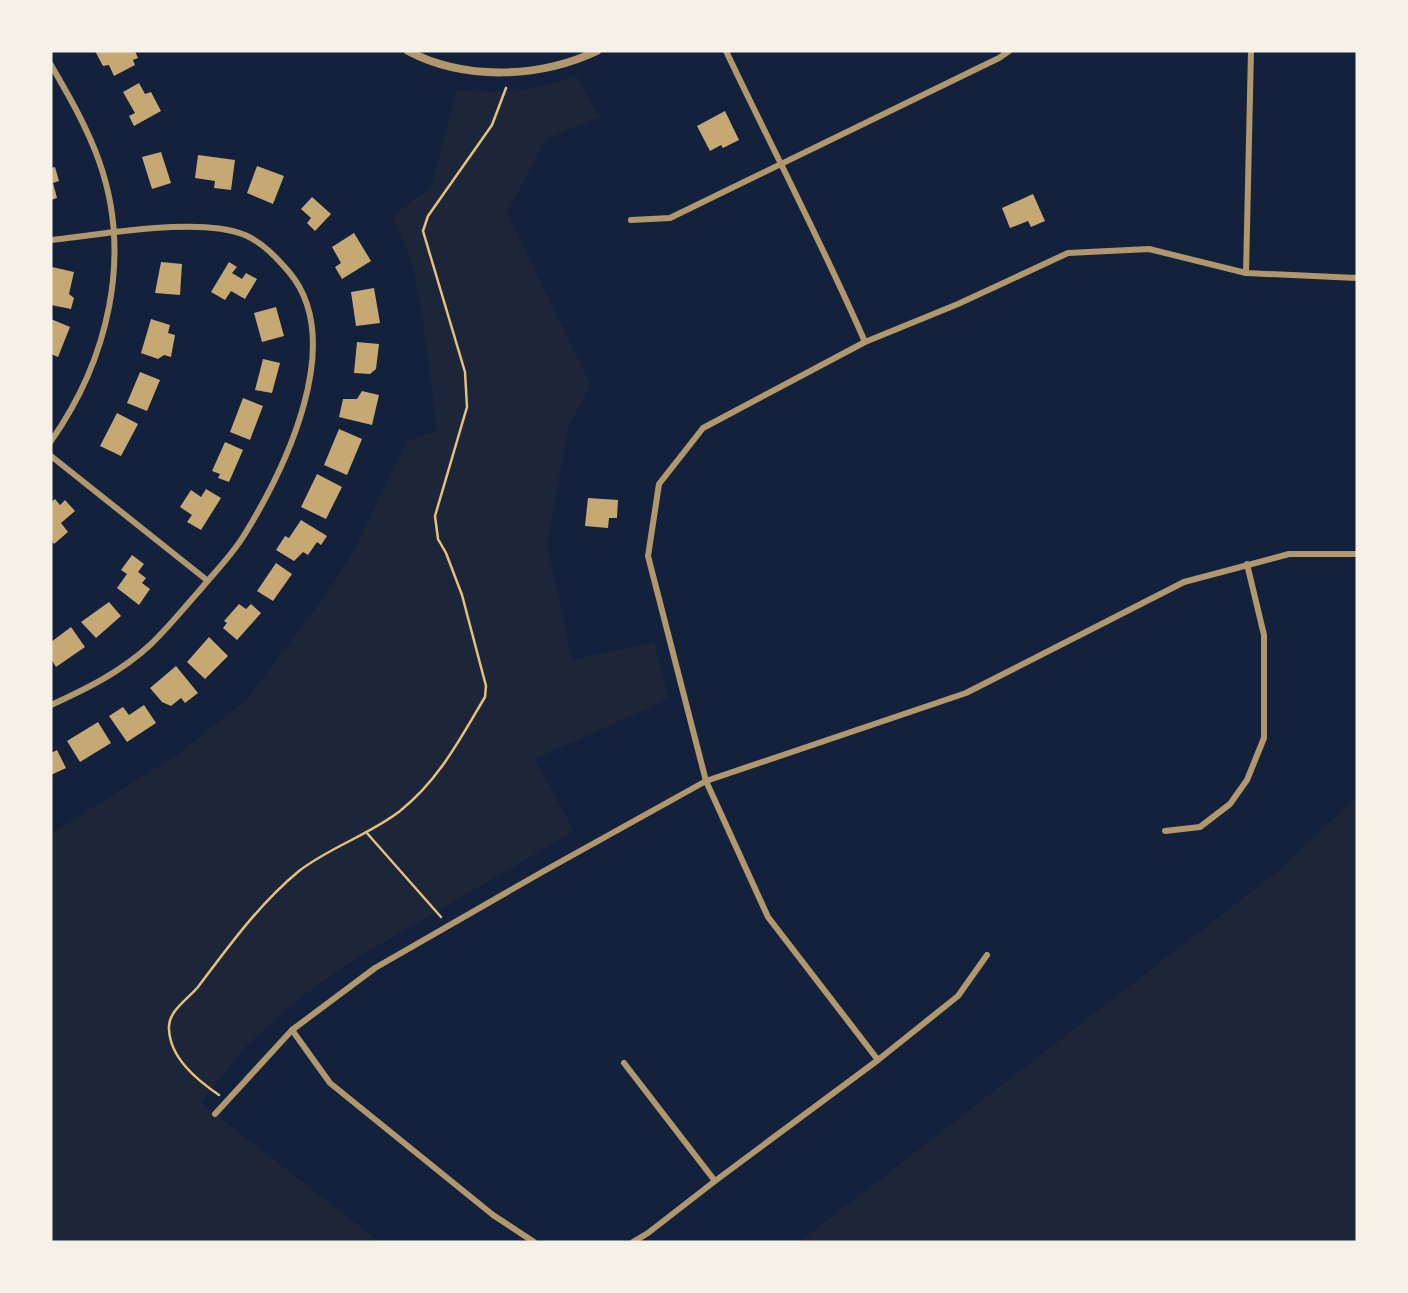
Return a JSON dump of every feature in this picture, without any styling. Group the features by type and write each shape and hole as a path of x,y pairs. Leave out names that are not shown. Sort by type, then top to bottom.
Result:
{"street":[{"path":"408,51 447,65 489,71 531,71 563,64 597,51"},
{"path":"726,51 865,342"},
{"path":"631,220 670,218 1009,51"},
{"path":"1246,272 1251,51"},
{"path":"51,65 81,119 100,163 115,234 115,269 109,311 98,352 80,394 51,441"},
{"path":"51,240 187,227 227,230 246,236 273,253 301,287 314,339 309,389 299,420 272,484 242,538 208,581 148,646 117,670 51,705"},
{"path":"878,1060 768,917 706,781 648,556 659,484 703,428 865,342 958,304 1068,254 1149,248 1246,272 1357,278"},
{"path":"51,456 208,581"},
{"path":"215,1114 292,1030 375,968 706,781 967,693 1184,582 1289,554 1357,554"},
{"path":"1165,831 1200,827 1230,804 1247,780 1264,738 1264,635 1247,564"},
{"path":"633,1242 878,1060 958,996 987,955"},
{"path":"292,1030 330,1083 493,1215 534,1242"},
{"path":"624,1063 715,1181"}],"path":[{"path":"227,1100 189,1072 182,1062 170,1037 168,1026 173,1014 197,988 240,930 299,872 399,811 444,767 485,697 486,685 462,595 438,539 435,516 467,407 465,372 423,230 428,216 492,125 506,88"},
{"path":"366,832 440,917"}],"shaded area":[{"path":"576,75 599,117 546,139 507,213 591,385 569,425 547,543 572,660 654,642 669,699 535,759 574,831 352,961 301,997 247,1045 201,1103 380,1242 51,1242 51,834 178,754 246,700 327,593 355,548 407,441 437,430 413,266 393,216 431,187 457,90 518,91 545,86"},
{"path":"1357,796 1357,1242 799,1242 1278,871"}],"building":[{"path":"95,51 135,51 138,58 133,60 135,65 114,76 109,65 103,66"},
{"path":"139,83 145,94 151,92 161,111 134,126 129,116 135,113 123,92"},
{"path":"725,111 739,140 710,151 697,126"},
{"path":"161,152 171,183 152,189 142,157"},
{"path":"198,155 235,160 231,190 214,188 215,181 195,178"},
{"path":"257,166 284,176 273,204 247,193"},
{"path":"55,167 59,181 53,183 57,198 51,200 51,168"},
{"path":"1033,194 1045,221 1031,227 1028,221 1010,228 1002,208"},
{"path":"312,197 331,214 315,231 307,223 311,218 301,209"},
{"path":"354,233 371,261 342,279 335,267 341,263 332,247"},
{"path":"161,262 182,264 180,295 155,293"},
{"path":"229,262 237,267 232,273 242,279 246,273 257,279 245,299 231,291 225,300 211,292"},
{"path":"52,267 74,272 69,294 74,298 71,309 51,305"},
{"path":"374,288 380,323 356,326 351,292"},
{"path":"276,307 284,336 262,342 254,313"},
{"path":"51,319 70,327 58,357 51,354"},
{"path":"151,319 170,325 168,333 175,335 171,357 164,355 158,359 141,353"},
{"path":"357,342 379,344 376,369 370,374 354,373"},
{"path":"263,359 280,363 272,393 255,390"},
{"path":"140,372 160,380 147,411 127,403"},
{"path":"362,391 379,395 372,425 339,417 343,399 357,399"},
{"path":"243,398 263,406 250,440 230,432"},
{"path":"117,413 138,424 121,456 100,446"},
{"path":"339,429 362,439 347,475 324,465"},
{"path":"225,442 243,450 229,482 218,478 220,474 212,471"},
{"path":"317,474 342,487 326,519 301,507"},
{"path":"206,489 221,498 201,530 187,522 192,515 180,507 191,490 201,497"},
{"path":"588,498 618,500 617,518 609,518 608,528 585,526"},
{"path":"55,499 60,505 65,500 75,511 61,523 68,532 54,544 51,540 51,502"},
{"path":"301,520 327,536 321,545 317,542 308,555 303,552 294,561 276,550 285,536 289,538"},
{"path":"132,555 144,564 138,572 146,578 142,583 150,589 139,605 117,588 127,574 121,570"},
{"path":"276,563 292,574 273,601 257,591"},
{"path":"109,602 121,616 96,638 81,622"},
{"path":"239,604 246,609 251,604 261,613 237,640 223,628 227,623 224,621"},
{"path":"71,627 85,647 56,667 51,659 51,642"},
{"path":"209,637 228,656 205,679 187,662"},
{"path":"176,666 198,693 185,703 181,698 171,706 162,702 150,688"},
{"path":"144,705 156,723 127,742 109,716 123,707 129,715"},
{"path":"98,722 111,743 80,762 67,741"},
{"path":"57,750 66,768 51,775 51,753"}]}
